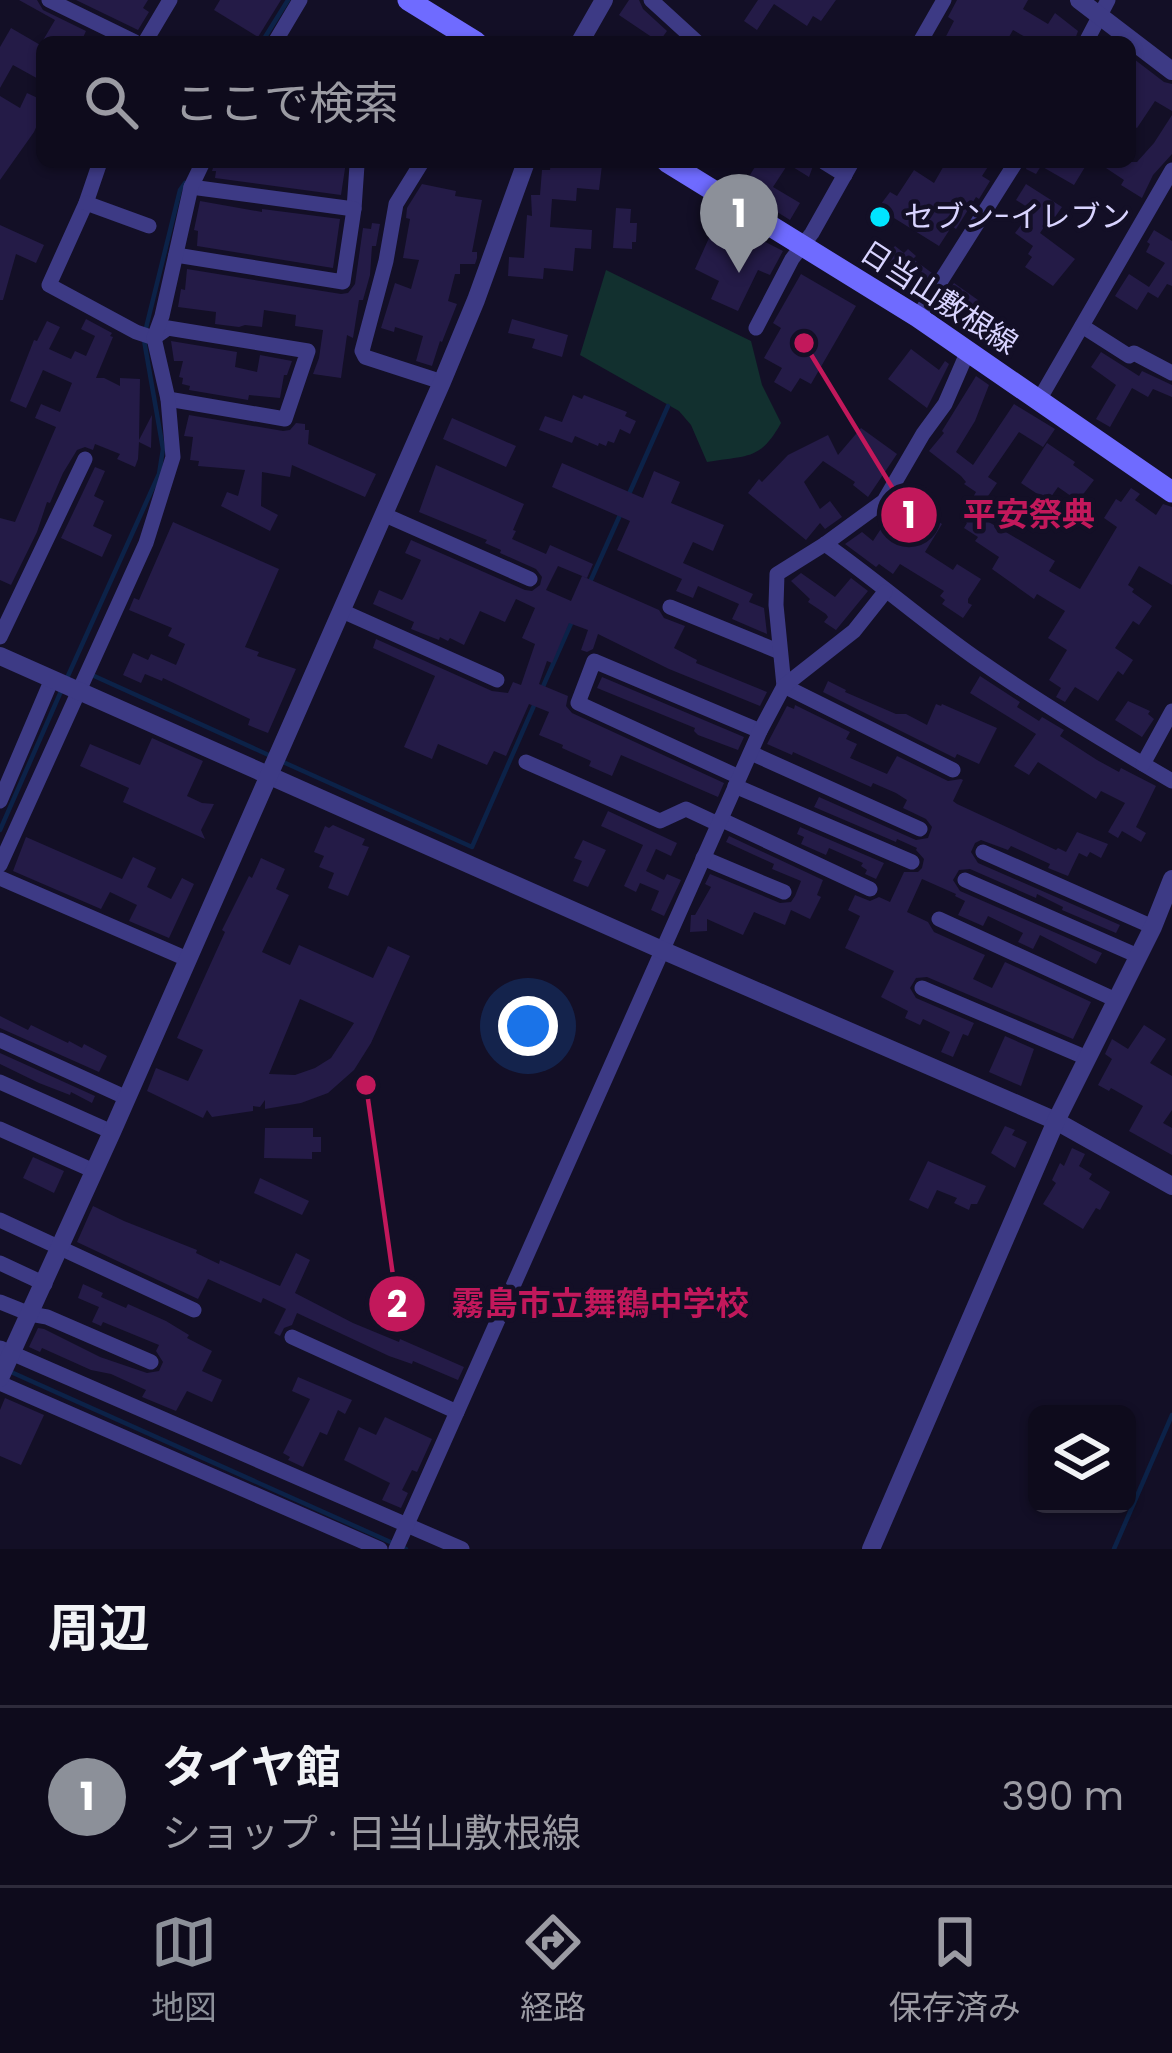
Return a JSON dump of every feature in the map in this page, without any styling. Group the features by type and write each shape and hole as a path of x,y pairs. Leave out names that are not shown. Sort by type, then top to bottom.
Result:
{"main road":[{"path":"408,0 466,36"},
{"name":"日当山敷根線","path":"677,168 918,317 1172,492"}],"street":[{"path":"149,36 170,0"},
{"path":"279,36 300,0"},
{"path":"583,36 604,0"},
{"path":"651,0 690,36"},
{"path":"923,36 944,0"},
{"path":"1079,0 1104,8 1134,36"},
{"path":"54,1 123,36"},
{"path":"1089,36 1104,8"},
{"path":"1136,38 1172,71"},
{"path":"98,168 49,285 147,336 169,328 308,351 285,419 167,400"},
{"path":"0,801 146,543 169,476 167,400 147,336 200,168"},
{"path":"176,255 343,282 357,168"},
{"path":"418,168 396,204 362,351 365,358 442,382"},
{"path":"380,1549 0,1379 6,1353 45,1284 385,515 524,168"},
{"path":"756,328 849,168"},
{"path":"918,317 1012,168"},
{"path":"1039,400 1172,170"},
{"path":"191,187 354,209"},
{"path":"86,203 149,226"},
{"path":"1082,326 1129,356 1135,353 1172,374"},
{"path":"784,686 777,574 884,501 945,404 968,351"},
{"path":"0,637 85,458"},
{"path":"385,515 530,579"},
{"path":"825,544 976,659 1172,781"},
{"path":"396,1549 760,731 784,686 854,632 884,592"},
{"path":"670,607 780,652"},
{"path":"342,611 497,680"},
{"path":"0,656 1056,1121 1172,1186"},
{"path":"760,731 594,661 578,703 912,862"},
{"path":"0,865 65,685"},
{"path":"784,686 953,770"},
{"path":"1142,764 1172,711"},
{"path":"751,753 920,829"},
{"path":"526,761 660,821 686,809 870,889"},
{"path":"983,852 1153,927"},
{"path":"703,858 784,892"},
{"path":"0,878 187,959"},
{"path":"871,1549 1056,1121 1153,927 1172,878"},
{"path":"965,880 1138,956"},
{"path":"939,920 1116,1000"},
{"path":"922,988 1087,1058"},
{"path":"0,1040 127,1098"},
{"path":"0,1082 112,1132"},
{"path":"0,1129 94,1172"},
{"path":"0,1220 194,1310"},
{"path":"0,1263 45,1284"},
{"path":"0,1302 151,1362"},
{"path":"292,1337 458,1412"},
{"path":"6,1353 462,1549"}],"green space":[{"path":"606,270 751,341 762,385 781,423 766,444 742,457 707,462 691,425 679,411 580,355"}],"building":[{"path":"19,0 37,0 43,10 86,31 84,36 46,36 55,20"},
{"path":"76,0 148,0 143,8 149,12 138,30"},
{"path":"220,0 281,0 259,36 214,10"},
{"path":"629,0 639,0 667,31 663,36 650,36 619,15"},
{"path":"758,0 836,0 821,21 813,16 807,26 774,4 757,30 744,21"},
{"path":"957,0 1028,0 1023,9 1048,24 1055,13 1078,31 1076,36 1024,36 1013,30 1010,36 946,36 954,21 948,17"},
{"path":"11,28 36,43 36,78 13,65 0,88 0,47"},
{"path":"1136,61 1172,84 1172,111 1155,101 1137,128"},
{"path":"27,93 36,97 36,128 0,180 0,96 20,108"},
{"path":"1172,115 1172,154 1153,175 1142,198 1106,168 1136,168"},
{"path":"345,168 341,195 215,178 216,171 212,171"},
{"path":"602,168 599,190 577,188 576,201 552,199 550,227 592,230 591,249 575,248 573,271 544,268 543,279 508,276 509,257 524,258 531,195 540,195 542,170"},
{"path":"754,168 785,168 773,187 800,203 790,220 766,205 770,199 745,183"},
{"path":"943,168 987,168 982,176 990,181 939,246 878,208 890,192 897,196 914,170 934,183"},
{"path":"1044,168 1084,168 1074,185"},
{"path":"422,184 482,200 472,252 477,252 477,258 475,264 460,264 460,274 455,274 448,301 457,304 432,366 416,361 423,336 395,327 394,332 381,328 395,283 411,289 419,260 403,258 410,219 407,208"},
{"path":"1026,184 1062,207 1040,233 1075,259 1053,286 1025,267 1033,246 1015,233 1032,210 1016,200"},
{"path":"200,201 340,219 333,268 197,246 198,231 194,230"},
{"path":"616,208 631,209 630,223 637,223 632,249 613,248"},
{"path":"718,218 783,251 770,275 758,270 738,311 711,299 719,281 695,269"},
{"path":"372,223 380,224 376,246 372,246 370,275 363,300 359,300 353,338 347,335 341,378 313,374 323,330 295,326 296,315 264,310 262,327 239,327 215,324 216,312 178,307 187,269 348,293 355,284 363,228 371,229"},
{"path":"0,225 44,245 36,263 16,254 3,300 0,300"},
{"path":"1154,230 1172,241 1172,286 1167,284 1158,298 1148,292 1137,310 1115,296 1129,274 1149,287 1165,263 1146,252"},
{"path":"895,246 904,253 908,249 932,273 922,288 885,258"},
{"path":"801,274 856,306 811,384 800,378 791,392 774,382 782,368 764,358 781,328 773,323"},
{"path":"954,283 978,300 974,306 1003,325 994,339 940,304"},
{"path":"86,319 113,337 96,378 120,386 120,378 140,379 139,440 152,415 151,448 139,442 135,467 117,459 120,454 95,444 93,450 77,450 47,502 11,585 0,580 0,518 15,522 56,427 35,418 41,404 60,412 72,383 43,370 26,408 10,401 34,340 47,321 60,327 49,349 71,359 75,351 86,356 95,336 81,329"},
{"path":"512,319 568,335 562,357 532,348 535,339 508,333"},
{"path":"171,341 237,352 235,367 257,372 260,355 292,361 280,398 249,395 248,400 189,390 179,377 183,361 174,361"},
{"path":"911,349 939,370 945,361 949,364 927,408 888,379"},
{"path":"1101,352 1139,376 1142,371 1172,385 1172,397 1153,389 1148,397 1132,388 1110,427 1096,419 1116,385 1091,367"},
{"path":"976,376 989,385 956,452 973,465 1014,404 1055,429 1043,447 1019,432 988,477 997,483 986,499 997,505 987,521 1055,561 1049,571 1080,589 1117,527 1104,518 1116,499 1121,502 1131,488 1140,494 1135,500 1156,515 1163,504 1172,507 1172,585 1139,566 1128,585 1152,606 1139,625 1133,621 1115,648 1133,660 1123,675 1118,671 1098,701 1075,687 1065,702 1056,697 1061,688 1049,680 1067,650 1048,638 1065,611 1037,594 1034,599 992,569 999,557 975,541 978,537 964,528 967,523 961,518 976,492 929,451"},
{"path":"573,395 627,412 625,416 636,421 630,434 620,429 614,443 598,446 575,436 572,443 539,430 545,416 562,422"},
{"path":"189,415 283,431 296,423 305,424 308,444 376,474 365,497 292,465 290,477 262,472 261,506 278,515 270,531 221,506 227,492 238,496 245,470 198,466 199,461 190,460 193,437 184,436"},
{"path":"452,418 516,446 506,467 443,439"},
{"path":"861,428 897,454 868,497 823,461 804,482 820,509 830,501 842,517 825,529 820,523 806,540 748,493 788,455 828,435 838,455"},
{"path":"1047,443 1094,480 1078,501 1058,487 1048,501 1021,483"},
{"path":"562,463 643,498 654,471 680,482 671,503 724,525 713,551 693,542 683,563 753,594 749,602 764,608 767,634 732,619 739,604 698,586 693,598 676,591 682,579 617,550 630,521 552,487"},
{"path":"436,465 524,504 512,539 546,554 550,545 593,564 587,578 558,566 546,590 571,601 582,576 659,610 664,618 685,626 674,648 696,663 767,692 760,706 598,634 593,649 581,650 588,630 569,623 552,663 547,661 539,684 568,696 566,706 572,713 724,783 718,797 621,755 612,776 589,766 591,761 539,735 549,712 529,704 506,756 494,751 487,765 438,744 432,759 404,747 435,676 373,648 376,639 492,691 508,693 513,682 521,685 535,644 522,638 535,608 516,599 505,622 480,611 464,645 411,629 414,622 373,604 379,590 404,597 421,560 405,553 411,540 525,590 540,585 542,577 536,569 500,553 487,540 419,512"},
{"path":"95,467 105,471 94,496 104,501 93,526 112,535 102,557 61,538"},
{"path":"905,492 914,498 910,504 942,524 925,552 953,570 957,564 981,579 963,618 942,604 944,591 900,564 893,574 879,564 876,567 845,544 862,532 873,541"},
{"path":"173,522 279,569 245,647 296,669 268,733 248,725 250,719 163,678 145,674 141,683 123,675 133,653 148,660 151,654 176,665 185,644 168,636 172,628 129,610 134,598 139,600"},
{"path":"801,573 835,597 851,578 868,591 836,630 791,581"},
{"path":"980,676 1020,702 1017,707 1064,730 1060,736 1097,760 1156,786 1136,827 1146,833 1141,842 1122,831 1118,838 1108,832 1125,803 1101,791 1096,799 1038,762 1029,775 1014,766 1036,734 970,693"},
{"path":"602,677 744,737 738,750 597,688"},
{"path":"828,681 927,725 936,704 942,704 997,728 979,764 957,754 955,758 823,692"},
{"path":"1128,701 1150,711 1154,719 1142,737 1115,720"},
{"path":"795,705 850,732 846,739 857,744 850,758 887,774 897,756 948,781 961,779 953,801 957,804 1056,850 1066,852 1077,832 1108,844 1101,858 1079,853 1068,876 1011,846 1008,850 981,840 971,852 978,863 1120,925 1116,933 1037,894 1036,898 970,869 959,870 953,880 960,891 1102,953 1096,964 1040,935 1033,949 1018,942 1023,933 988,916 983,926 958,915 965,901 922,879 907,912 928,922 934,932 985,955 973,979 992,988 1005,962 1091,1002 1073,1039 927,977 916,978 910,988 916,998 974,1023 953,1057 941,1052 950,1032 923,1019 920,1025 905,1018 908,1011 881,997 894,971 845,948 860,916 848,910 855,895 890,902 904,872 918,872 924,859 917,848 814,807 819,797 916,840 928,838 932,827 903,808 907,800 896,793 767,744 787,706 794,709"},
{"path":"152,738 203,761 187,796 214,804 201,830 205,839 123,802 129,788 80,766 90,744 140,765"},
{"path":"608,811 677,843 671,856 656,849 646,871 664,880 667,874 681,880 664,916 651,910 659,891 640,883 636,892 624,886 643,845 601,826"},
{"path":"325,826 365,839 362,845 369,847 348,896 328,888 334,873 319,867 324,856 314,852"},
{"path":"800,827 884,863 876,879 865,874 863,863 829,848 826,855 801,844"},
{"path":"729,836 823,880 810,919 791,910 785,925 754,912 743,935 707,919 707,931 690,932 691,915 711,887 705,884 710,874 780,903 791,902 795,896 801,881 726,842"},
{"path":"26,837 122,879 133,857 156,868 147,887 171,899 182,878 194,884 169,938 129,921 137,905 110,892 101,909 13,871"},
{"path":"583,840 606,850 588,887 573,881 582,861 574,858"},
{"path":"261,858 285,869 276,889 289,895 262,952 290,965 299,945 373,978 388,946 410,956 371,1043 354,1070 328,1093 265,1109 265,1100 260,1107 253,1106 253,1111 212,1117 207,1110 203,1118 147,1091 156,1068 188,1081 203,1050 177,1038 222,930 249,876 252,878","holes":["300,999 354,1023 331,1058 315,1068 295,1075 269,1074"]},
{"path":"0,1016 107,1056 99,1072 0,1028"},
{"path":"1144,1025 1166,1039 1150,1063 1172,1076 1172,1110 1163,1123 1172,1128 1172,1155 1129,1131 1143,1106 1098,1085 1112,1059 1105,1054 1112,1039 1128,1049"},
{"path":"1005,1036 1034,1049 1021,1086 989,1072"},
{"path":"0,1053 95,1096 92,1103 0,1064"},
{"path":"1005,1126 1027,1142 1015,1168 991,1153"},
{"path":"265,1128 313,1128 313,1137 321,1137 321,1152 312,1152 312,1159 264,1158"},
{"path":"1072,1148 1085,1154 1079,1166 1092,1174 1089,1179 1110,1192 1083,1229 1043,1204 1056,1183 1052,1180 1060,1163 1064,1166"},
{"path":"33,1157 64,1171 54,1193 23,1178"},
{"path":"928,1161 986,1186 977,1204 969,1210 954,1203 957,1198 937,1190 928,1209 909,1200"},
{"path":"260,1178 309,1201 302,1215 254,1193"},
{"path":"93,1206 219,1264 220,1260 280,1286 296,1253 310,1260 295,1293 353,1323 464,1367 458,1380 389,1356 297,1313 280,1336 274,1333 286,1309 263,1298 261,1303 208,1279 198,1299 77,1242"},
{"path":"83,1284 103,1293 101,1297 166,1321 212,1351 202,1371 222,1380 212,1402 187,1391 176,1411 142,1397 146,1390 111,1374 29,1347 38,1328 44,1329 100,1357 147,1373 159,1371 163,1362 156,1351 159,1345 92,1322 99,1307 78,1298"},
{"path":"298,1377 352,1400 345,1414 338,1410 327,1435 320,1432 303,1467 283,1453 310,1399 292,1391"},
{"path":"5,1398 44,1415 21,1465 0,1456 0,1410"},
{"path":"385,1417 432,1439 417,1472 412,1470 402,1490 408,1493 401,1508 382,1500 390,1483 344,1460 359,1427 376,1435"}],"waterway":[{"path":"266,36 288,0"},
{"path":"146,328 185,183"},
{"path":"67,678 159,474 163,449 144,340"},
{"path":"629,494 668,406"},
{"path":"590,582 620,515"},
{"path":"541,691 573,619"},
{"path":"92,675 273,757"},
{"path":"0,830 62,689"},
{"path":"283,762 472,847 536,701"},
{"path":"11,1372 406,1549"},
{"path":"1114,1549 1172,1415"}],"place":[{"name":"セブン-イレブン","path":"880,217"},
{"name":"タイヤ館","path":"739,273"},
{"name":"平安祭典","path":"804,343"},
{"name":"霧島市立舞鶴中学校","path":"366,1085"}]}
